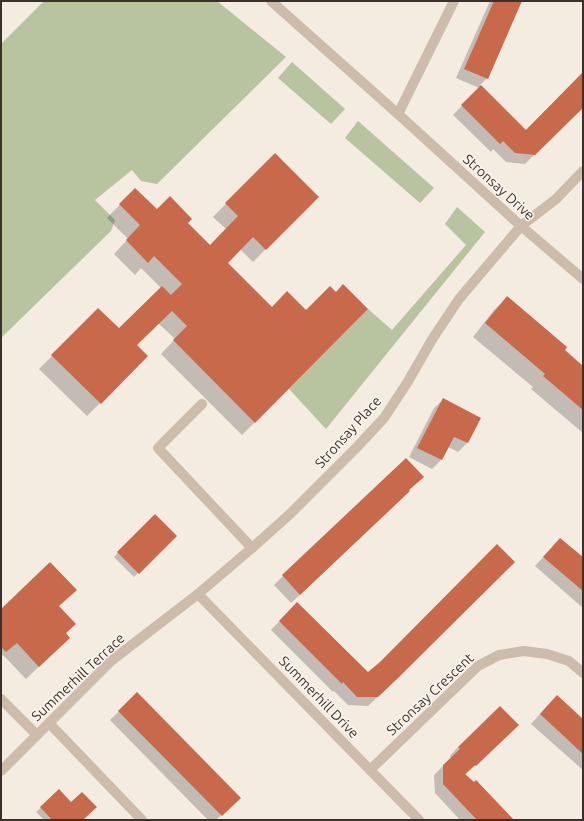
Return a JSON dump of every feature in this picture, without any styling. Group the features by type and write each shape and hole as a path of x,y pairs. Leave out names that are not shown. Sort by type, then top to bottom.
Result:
{"street":[{"name":"Stronsay Drive","path":"271,1 521,226 583,279"},
{"path":"398,114 454,1"},
{"name":"Stronsay Place","path":"198,594 296,508 384,418 433,338 459,299 521,226 556,199 583,171"},
{"path":"202,404 158,448 252,548"},
{"name":"Summerhill Terrace","path":"1,771 111,661 198,594"},
{"name":"Summerhill Drive","path":"198,594 419,820"},
{"name":"Stronsay Crescent","path":"370,770 478,666 499,655 524,650 547,654 569,661 583,673"},
{"path":"1,699 37,735"},
{"path":"49,723 142,820"}],"green space":[{"path":"44,1 217,1 286,57 157,184 141,181 132,170 95,200 115,220 111,231 1,338 1,44"},
{"path":"292,62 345,109 331,124 278,78"},
{"path":"358,121 434,188 420,203 345,138"},
{"path":"457,207 485,232 326,429 289,389 368,309 392,330 466,245 445,224"}],"building":[{"path":"494,1 522,1 488,79 464,69"},
{"path":"583,72 583,108 535,155 515,153 503,141 500,144 461,105 481,85 526,130"},
{"path":"275,153 319,197 266,250 253,237 228,263 272,307 287,291 306,310 330,286 336,292 343,284 368,309 255,423 173,340 187,326 172,311 137,345 148,356 101,404 51,355 98,308 119,328 162,286 171,295 182,284 154,256 148,263 126,240 140,225 119,204 135,188 157,209 170,196 192,219 188,223 210,245 238,216 225,203"},
{"path":"507,296 567,347 565,350 583,366 583,410 543,376 545,374 485,323"},
{"path":"443,398 481,418 468,443 454,437 442,460 417,448"},
{"path":"406,458 424,477 300,595 282,575"},
{"path":"155,514 177,536 139,574 117,552"},
{"path":"560,538 583,557 583,591 543,557"},
{"path":"497,544 515,562 378,697 357,697 279,621 297,602 368,672 380,662"},
{"path":"50,562 77,590 59,606 76,624 66,633 70,638 39,667 17,643 6,652 1,647 1,609"},
{"path":"137,692 241,798 222,816 118,711"},
{"path":"557,695 583,719 583,754 540,714"},
{"path":"500,706 519,725 476,766 475,765 465,774 474,782 476,780 514,820 477,820 443,784 443,765 460,749 458,747"},
{"path":"59,789 71,802 82,792 97,807 83,820 52,820 40,807"}]}
